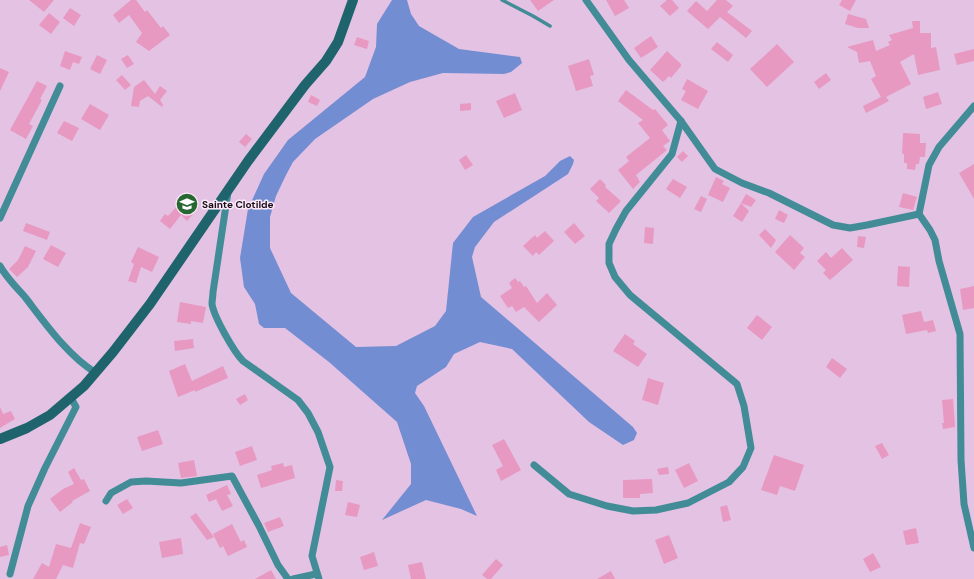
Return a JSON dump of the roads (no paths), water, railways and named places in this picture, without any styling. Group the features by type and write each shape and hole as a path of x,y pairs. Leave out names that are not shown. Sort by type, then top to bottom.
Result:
{"street":[{"path":"0,439 39,422 50,415 71,398 96,373 150,304 281,117 326,61 338,42 353,0"},
{"path":"586,0 629,60 681,121 715,169 742,183 769,193 833,225 850,228 918,214"},
{"path":"0,218 60,86"},
{"path":"974,106 939,147 929,165 918,214 930,230 934,240 960,334 962,475 964,504 974,548"},
{"path":"534,465 569,494 608,506 633,511 656,510 688,504 729,482 743,468 751,448 744,406 737,384 630,295 615,277 609,263 609,244 616,229 626,211 672,154 681,121"},
{"path":"229,190 212,306 232,348 243,361 298,400 308,413 318,432 330,467 312,556 318,576 293,579"},
{"path":"0,266 35,311 75,358 85,367 96,373"},
{"path":"10,574 28,506 45,468 76,407 71,398"},
{"path":"106,501 111,493 131,482 146,481 181,483 232,476 278,565 288,579"}],"lane":[{"path":"502,0 550,26"}],"water":[{"path":"392,0 407,0 411,14 419,26 459,49 520,57 522,63 511,72 504,74 443,73 410,82 373,99 315,139 293,162 276,196 270,217 270,248 291,293 356,347 396,346 435,326 446,311 453,243 473,217 545,176 560,161 570,156 574,160 568,174 494,222 475,247 472,257 481,297 633,427 637,433 634,440 623,445 589,422 512,349 480,342 454,354 446,367 417,386 415,393 424,406 477,516 461,509 426,500 382,520 411,484 411,464 397,422 329,362 285,328 264,328 259,324 255,304 244,287 240,258 248,209 264,174 288,140 365,77 376,47 377,24"}],"place":[{"name":"Sainte Clotilde","path":"187,204"}]}
